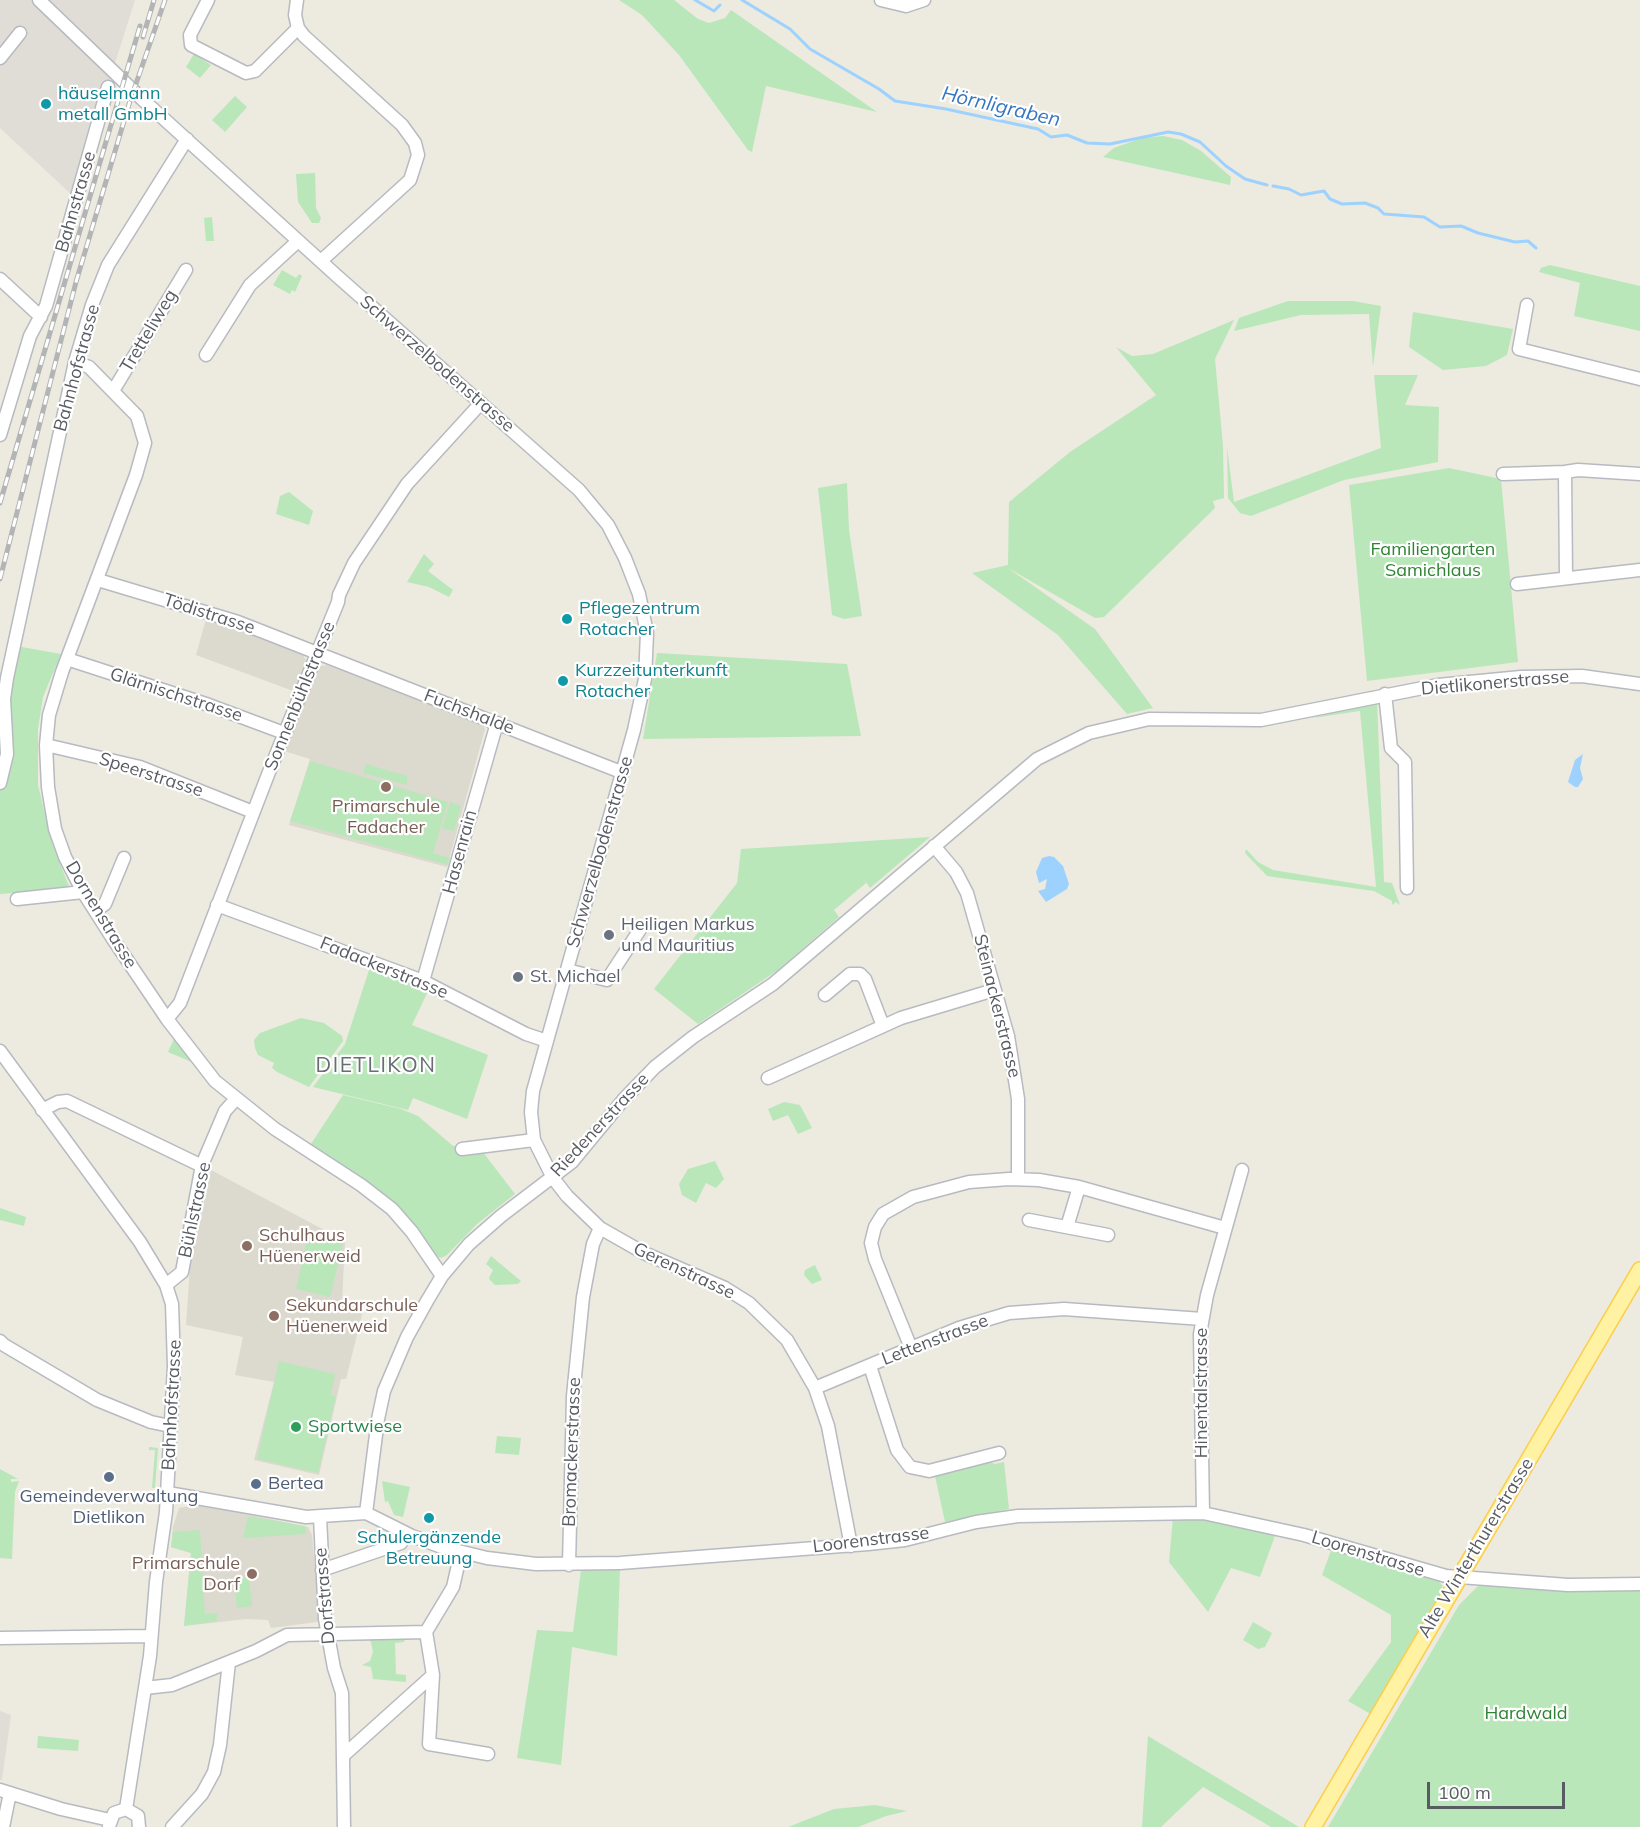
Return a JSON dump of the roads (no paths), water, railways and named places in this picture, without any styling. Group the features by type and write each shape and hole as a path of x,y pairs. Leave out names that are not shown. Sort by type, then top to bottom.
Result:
{"main road":[{"name":"Alte Winterthurerstrasse","path":"1313,1827 1640,1270"}],"street":[{"path":"39,0 187,139"},
{"path":"208,0 190,35 191,45 246,73 255,71 298,28"},
{"path":"297,0 295,15 298,28 402,125 415,143 418,155 410,180 322,260"},
{"path":"881,0 906,6 924,0"},
{"path":"0,58 20,33"},
{"name":"Bahnstrasse","path":"0,435 30,336 41,317 80,194 108,87"},
{"name":"Schwerzelbodenstrasse","path":"187,139 298,241 579,490 608,525 633,575 644,620 641,643 646,661 642,699 532,1100 534,1140 553,1178"},
{"name":"Bahnhofstrasse","path":"0,783 7,754 4,699 7,678 75,362 92,304 108,265 187,139"},
{"path":"206,355 250,285 298,241"},
{"name":"Tretteliweg","path":"113,391 186,270"},
{"path":"0,279 41,317"},
{"path":"1527,305 1519,349 1640,379"},
{"name":"Dornenstrasse","path":"75,362 89,367 137,416 144,433 145,443 136,475 98,580 53,697 46,745 48,787 55,829 65,857 83,892 167,1019 215,1081 235,1100 361,1185 392,1209 412,1232 442,1276"},
{"name":"Sonnenbühlstrasse","path":"167,1019 180,1003 339,595 370,538 407,484 481,403"},
{"path":"1503,474 1578,470 1640,474"},
{"path":"1565,472 1566,578"},
{"path":"1517,584 1640,570"},
{"name":"Tödistrasse","path":"98,580 238,622 317,653"},
{"name":"Fuchshalde","path":"317,653 621,772"},
{"name":"Glärnischstrasse","path":"67,659 209,705 284,733"},
{"name":"Dietlikonerstrasse","path":"934,846 1037,759 1089,733 1125,723 1159,718 1262,720 1300,714 1385,694 1459,683 1560,675 1640,684"},
{"path":"1385,694 1391,748 1406,762 1407,888"},
{"name":"Hasenrain","path":"423,981 497,723"},
{"name":"Speerstrasse","path":"46,745 140,768 253,812"},
{"name":"Steinackerstrasse","path":"934,846 964,886 1010,1042 1017,1083 1018,1179"},
{"name":"Riedenerstrasse","path":"366,1513 378,1419 384,1391 407,1336 442,1276 469,1244 501,1216 572,1162 624,1099 655,1067 680,1046 773,984 934,846"},
{"path":"95,911 105,904 124,858"},
{"path":"17,899 83,892"},
{"name":"Fadackerstrasse","path":"217,905 423,981 526,1034 547,1041"},
{"path":"567,970 607,980 641,928"},
{"path":"825,995 850,974 860,974 865,979 883,1026"},
{"path":"768,1078 883,1026 994,990"},
{"name":"Bahnhofstrasse","path":"2,1060 140,1242 166,1285 172,1304 175,1331 168,1493 145,1688 126,1809"},
{"name":"Bühlstrasse","path":"166,1285 182,1272 202,1166 225,1111 235,1100"},
{"path":"42,1110 58,1102 67,1101 202,1166"},
{"path":"462,1149 534,1140"},
{"name":"Hinentalstrasse","path":"1203,1513 1199,1360 1202,1319 1242,1170"},
{"name":"Gerenstrasse","path":"553,1178 567,1196 600,1228 644,1253 699,1276 749,1303 787,1340 815,1388 828,1426 851,1546"},
{"path":"911,1348 873,1253 872,1235 877,1222 892,1207 927,1192 969,1182 1018,1179 1079,1187 1225,1228"},
{"path":"1067,1227 1079,1187"},
{"path":"1029,1220 1108,1235"},
{"name":"Bromackerstrasse","path":"569,1565 571,1425 578,1338 588,1263 600,1228"},
{"name":"Lettenstrasse","path":"815,1388 989,1318 1031,1310 1075,1310 1202,1319"},
{"path":"0,1341 97,1400 152,1422 170,1426"},
{"path":"870,1366 897,1450 908,1465 916,1470 929,1471 999,1453"},
{"path":"168,1493 320,1517 366,1513"},
{"name":"Loorenstrasse","path":"366,1513 420,1539 460,1552 517,1562 569,1565 851,1546 905,1540 976,1522 1018,1516 1203,1513 1304,1535 1429,1573 1568,1585 1640,1584"},
{"name":"Dorfstrasse","path":"320,1517 321,1570 327,1633 342,1693 344,1827"},
{"path":"321,1570 401,1544"},
{"path":"460,1552 453,1587 426,1632 433,1675 429,1744 488,1754"},
{"path":"145,1688 172,1685 287,1635 426,1632"},
{"path":"0,1638 151,1636"},
{"path":"172,1827 202,1794 214,1772 219,1754 229,1662"},
{"path":"344,1755 433,1675"},
{"path":"3,1827 5,1791 110,1824 118,1810 126,1809 138,1816 139,1827"}],"water":[{"path":"1583,754 1580,768 1583,779 1578,787 1575,787 1568,782 1575,760"},
{"path":"1054,857 1063,866 1069,884 1067,889 1046,902 1038,891 1045,889 1047,879 1039,883 1036,872 1042,858"}],"waterway":[{"name":"Hörnligraben","path":"695,0 714,11 720,5"},
{"name":"Hörnligraben","path":"742,0 790,29 810,49 879,89 895,101 946,109 1038,129 1051,137 1067,135 1087,143 1110,144 1168,132 1181,134 1200,142 1226,166 1245,179 1267,185"},
{"path":"1273,186 1289,189 1301,195 1324,191 1330,199 1342,204 1365,203 1378,208 1384,214 1424,217 1440,227 1461,226 1478,233 1515,242 1528,241 1536,248"}],"railway":[{"path":"143,37 154,0"},
{"path":"0,579 76,282 130,101 165,0"},
{"path":"0,503 140,26"}],"place":[{"name":"häuselmann metall GmbH","path":"46,104"},
{"name":"Pflegezentrum Rotacher","path":"567,619"},
{"name":"Kurzzeitunterkunft Rotacher","path":"563,681"},
{"name":"Primarschule Fadacher","path":"386,787"},
{"name":"Heiligen Markus und Mauritius","path":"609,935"},
{"name":"St. Michael","path":"518,977"},
{"name":"Schulhaus Hüenerweid","path":"247,1246"},
{"name":"Sekundarschule Hüenerweid","path":"274,1316"},
{"name":"Sportwiese","path":"296,1427"},
{"name":"Gemeindeverwaltung Dietlikon","path":"109,1477"},
{"name":"Bertea","path":"256,1484"},
{"name":"Schulergänzende Betreuung","path":"429,1518"},
{"name":"Primarschule Dorf","path":"252,1574"}],"district":[{"name":"DIETLIKON","path":"376,1066"}],"park label":[{"name":"Familiengarten Samichlaus","path":"1433,560"},
{"name":"Hardwald","path":"1526,1714"}]}
